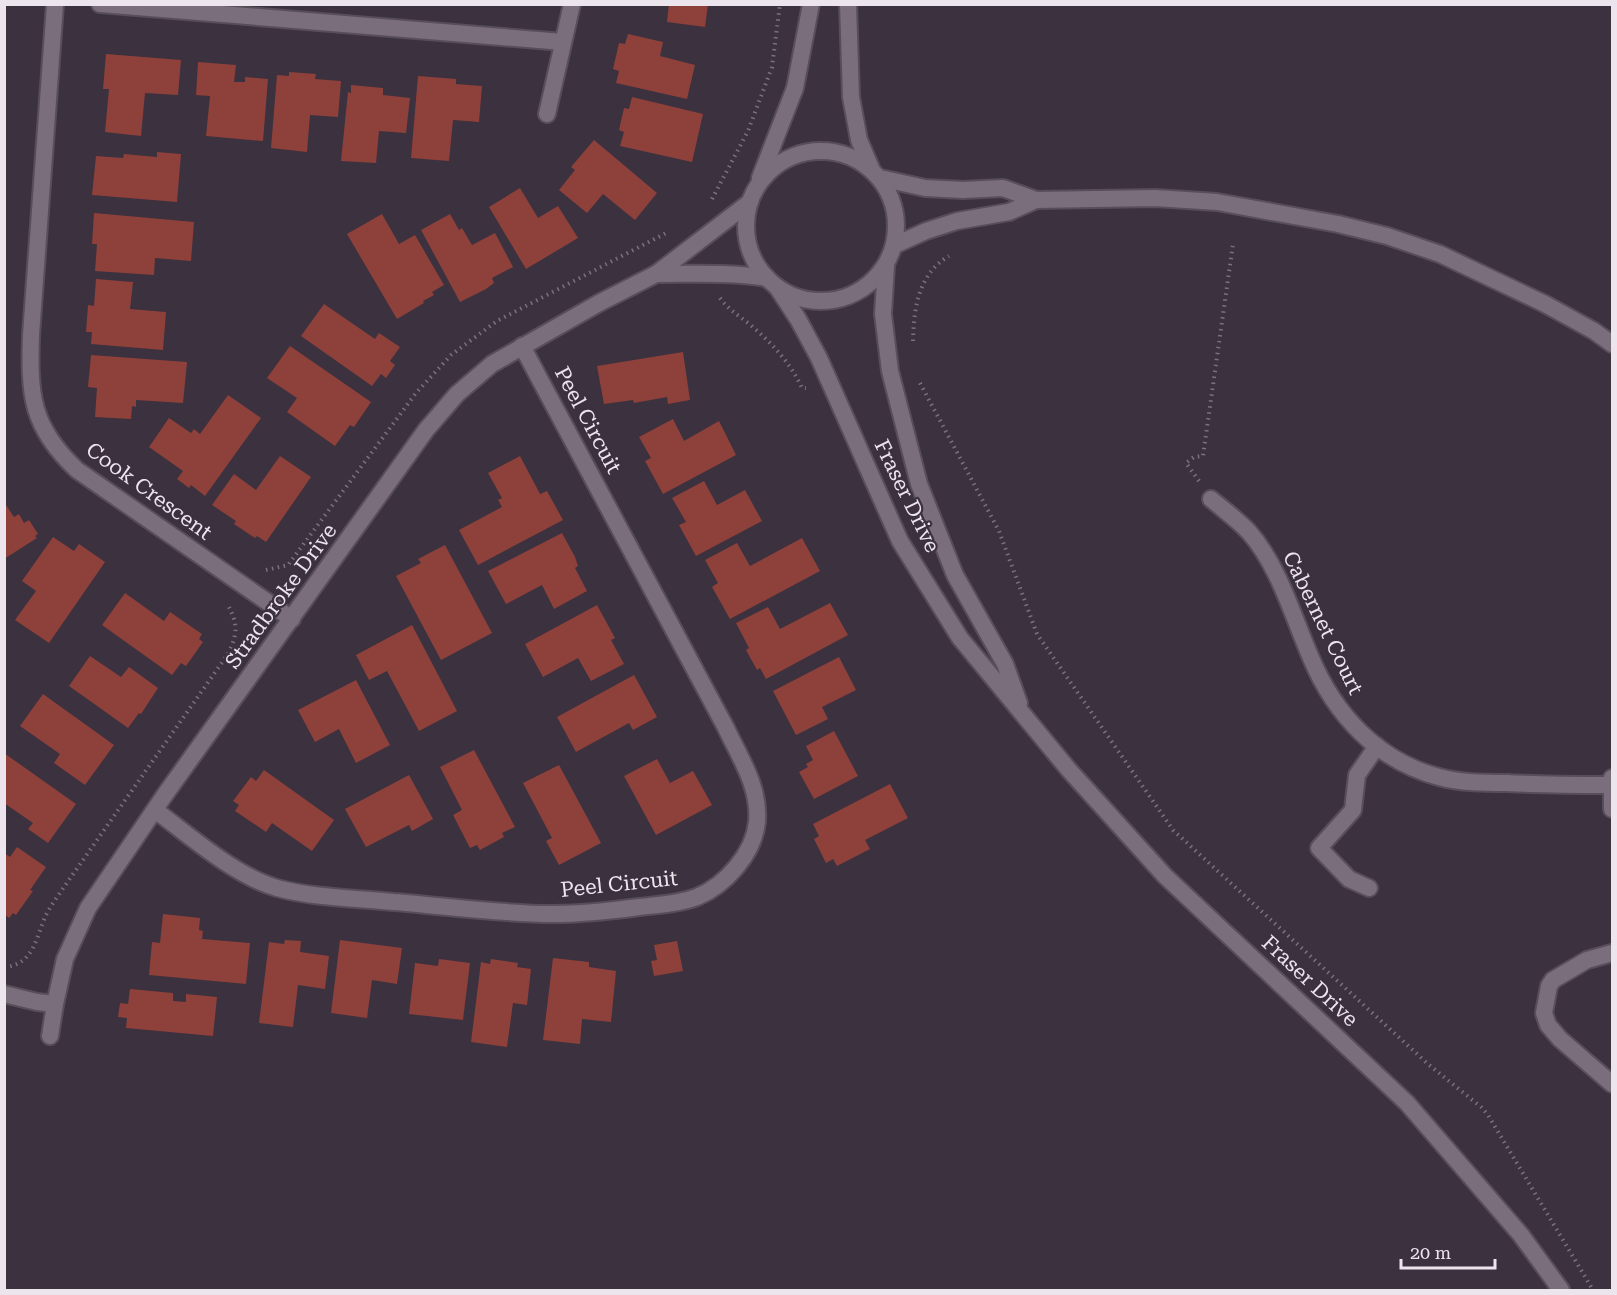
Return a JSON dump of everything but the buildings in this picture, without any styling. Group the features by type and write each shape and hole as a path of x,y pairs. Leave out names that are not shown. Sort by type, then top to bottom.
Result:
{"street":[{"name":"Cook Crescent","path":"55,4 30,335 29,371 34,409 52,443 77,470 292,619"},
{"path":"100,4 563,42"},
{"path":"547,114 572,4"},
{"path":"811,4 795,88 753,194 746,218 748,244 752,256 772,283 800,298 826,301 840,299 862,290 871,283 886,266 897,234 896,212 887,188 876,174 859,140 851,97 848,4"},
{"path":"753,194 767,174 779,163 809,151 838,152 856,159 876,174 926,188 963,190 1003,188 1036,200 1155,198 1217,202 1278,211 1387,236 1440,254 1545,304 1612,344"},
{"name":"Stradbroke Drive","path":"50,1036 65,959 88,908 155,810 430,425 457,394 480,374 522,346 656,274 753,194"},
{"path":"895,245 926,231 957,221 1009,212 1036,200"},
{"name":"Fraser Drive","path":"886,266 883,314 890,371 919,484 955,575 1005,664 1021,710"},
{"name":"Stradbroke Drive","path":"656,274 748,275 772,283"},
{"name":"Fraser Drive","path":"772,283 798,319 819,358 900,541 960,638 1069,770 1165,876 1407,1103 1521,1235 1561,1290"},
{"name":"Peel Circuit","path":"155,810 252,878 276,888 345,897 551,914 605,911 680,902 699,896 727,877 737,865 753,837 757,822 754,787 580,452 522,346"},
{"name":"Cabernet Court","path":"1211,499 1248,531 1263,551 1292,610 1326,690 1345,717 1365,738 1409,766 1451,779 1495,783 1612,785"},
{"path":"1369,888 1349,879 1319,848 1353,810 1357,776 1377,746"},
{"path":"1612,778 1612,809"},
{"path":"1612,953 1587,960 1553,980 1549,986 1544,1013 1548,1025 1560,1040 1612,1084"},
{"path":"4,994 55,1004"}],"path":[{"path":"1211,499 1186,463 1194,457 1203,456 1233,244"},
{"path":"913,345 920,289 932,269 949,256"},
{"path":"715,292 728,308 772,344 794,370 802,388 810,388"},
{"path":"918,378 999,531 1037,634 1173,830 1419,1056 1481,1107 1593,1290"}]}
